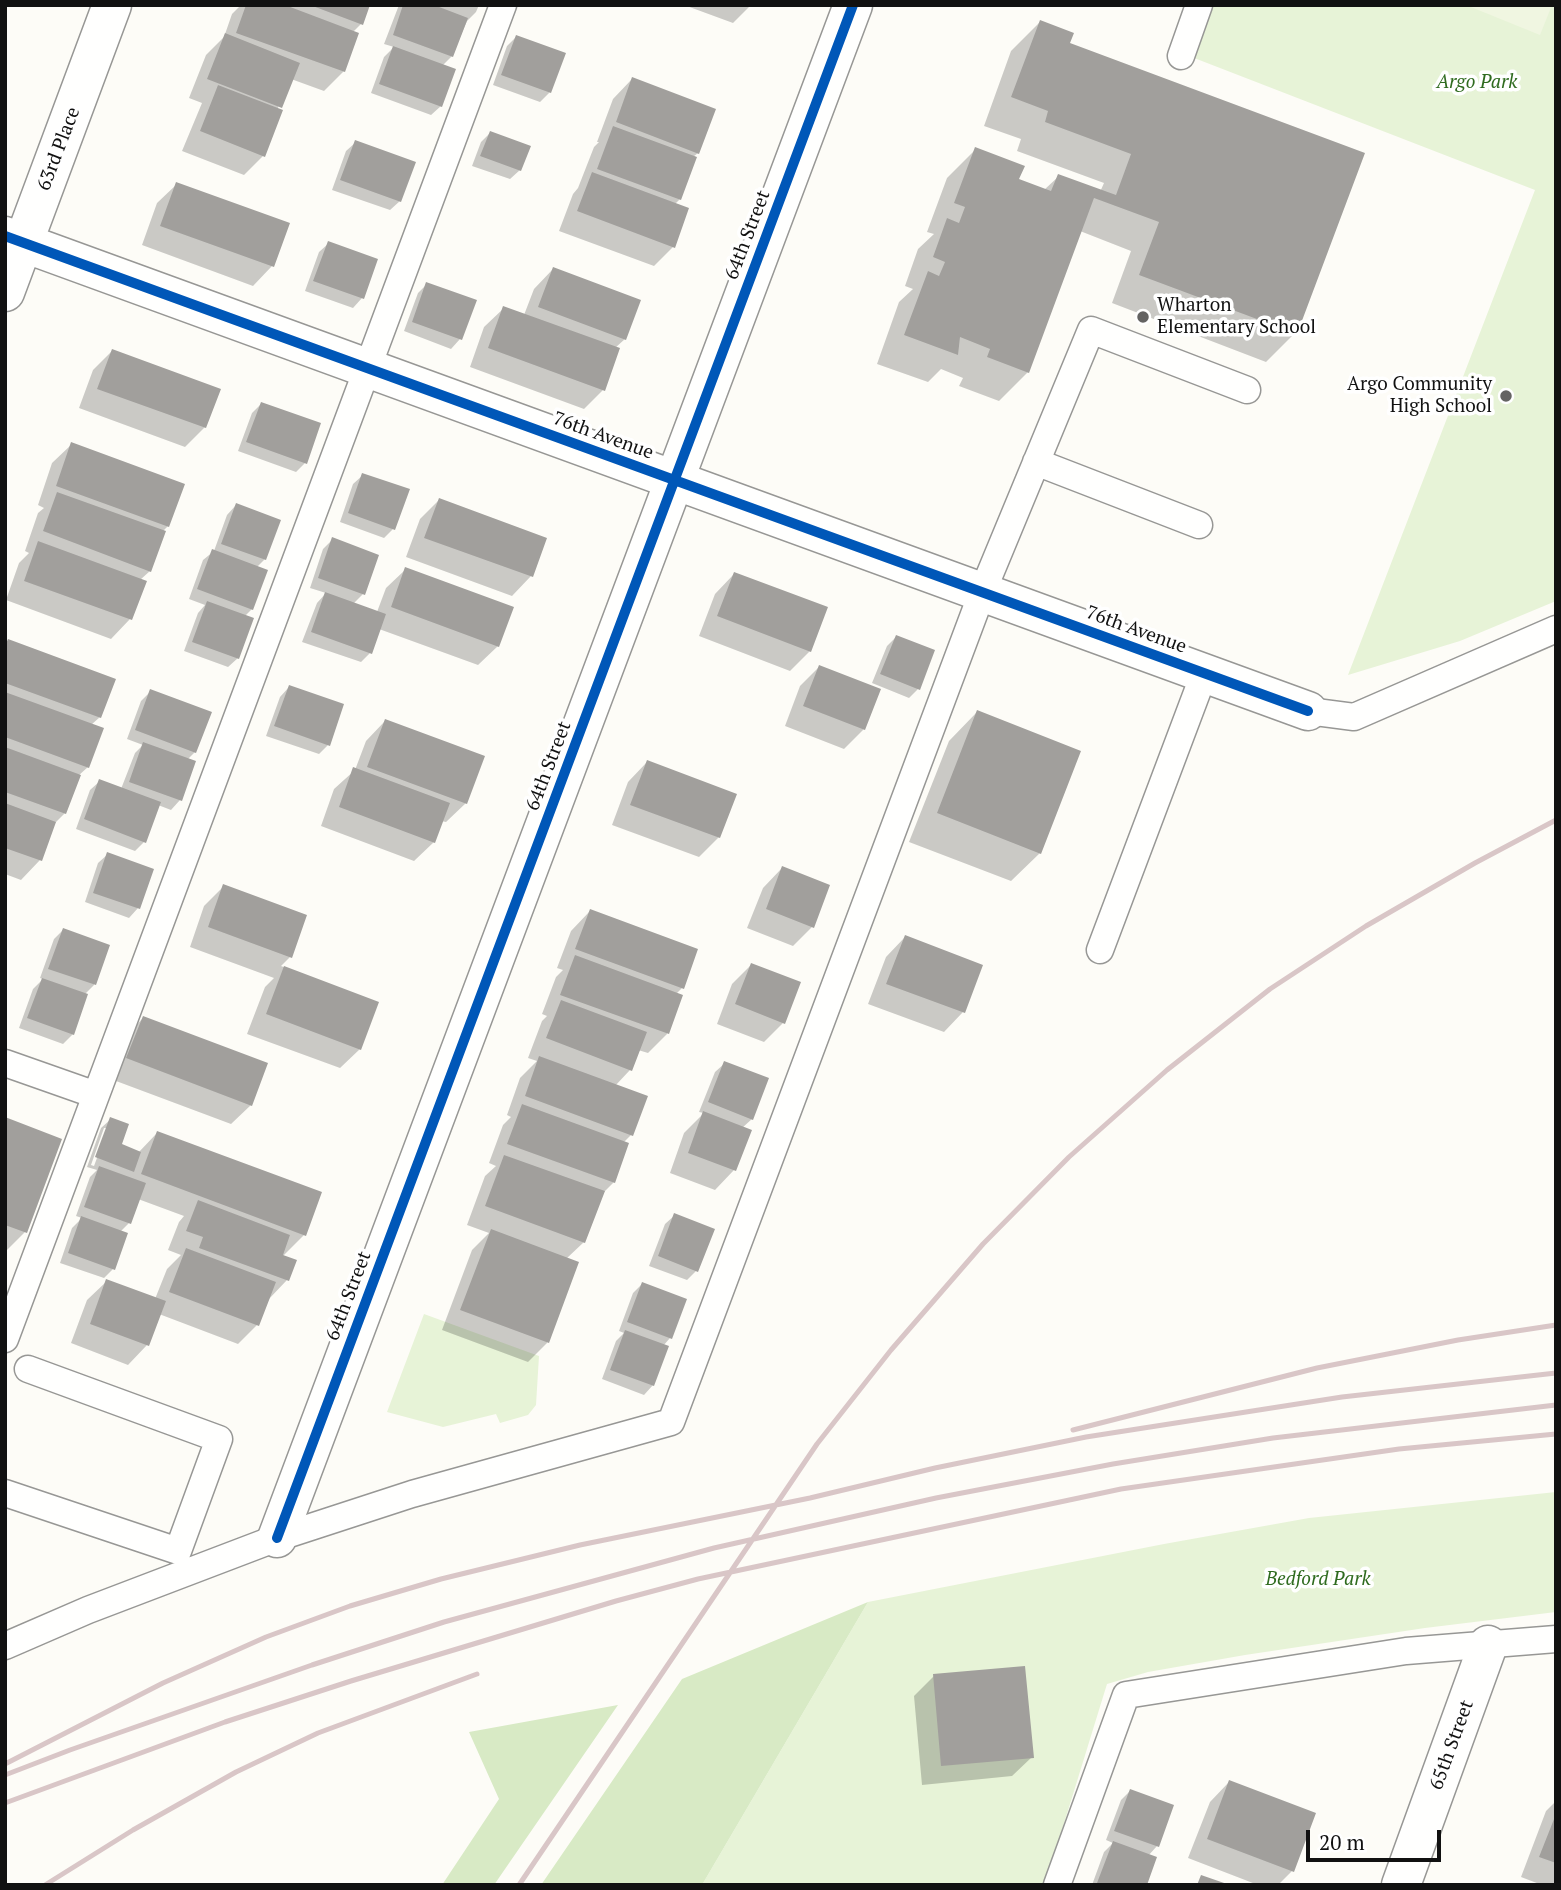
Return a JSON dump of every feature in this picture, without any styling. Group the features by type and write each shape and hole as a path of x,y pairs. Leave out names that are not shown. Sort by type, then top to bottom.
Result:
{"street":[{"name":"63rd Place","path":"5,292 14,240 113,5"},
{"name":"64th Street","path":"276,1538 853,5"},
{"name":"76th Avenue","path":"14,240 1307,712"},
{"name":"65th Street","path":"1401,1885 1488,1645"}],"lane":[{"path":"5,1339 503,5"},
{"path":"1181,56 1199,5"},
{"path":"5,1646 88,1610 276,1538 412,1494 671,1422 982,593 1091,330 1247,390"},
{"path":"1036,462 1199,525"},
{"path":"1307,712 1354,718 1556,629"},
{"path":"1100,950 1205,674"},
{"path":"5,1063 96,1095"},
{"path":"5,1493 178,1551 219,1439 27,1369"},
{"path":"1057,1885 1126,1695 1406,1651 1556,1639"}],"green space":[{"name":"Argo Park","path":"1208,5 1556,5 1556,601 1460,641 1348,675 1535,190 1189,56"},
{"path":"1466,5 1552,5 1540,35"},
{"path":"424,1314 539,1356 536,1405 528,1415 500,1423 496,1414 443,1427 387,1412"},
{"name":"Bedford Park","path":"1556,1492 1556,1612 1245,1655 1148,1672 1107,1684 1045,1885 702,1885 868,1602 1309,1518"},
{"path":"868,1602 702,1885 541,1885 682,1679"},
{"path":"618,1705 494,1885 442,1885 499,1799 469,1732"}],"building":[{"path":"246,5 285,5 359,33 345,72 236,33"},
{"path":"310,5 370,5 363,25"},
{"path":"403,5 434,5 468,18 453,57 393,35"},
{"path":"1040,20 1074,33 1070,43 1365,153 1297,334 1139,275 1159,222 1094,198 1029,373 987,357 990,349 960,337 958,355 904,335 928,271 939,276 945,262 933,257 947,218 959,223 965,207 954,203 975,147 1025,166 1019,179 1051,191 1058,174 1116,195 1131,154 1045,122 1048,111 1011,97"},
{"path":"225,33 300,63 282,108 207,79"},
{"path":"516,35 566,53 551,93 501,75"},
{"path":"393,46 456,69 442,107 379,84"},
{"path":"632,77 716,109 699,154 616,122"},
{"path":"218,85 283,110 265,157 200,131"},
{"path":"613,126 697,157 681,200 597,169"},
{"path":"490,131 531,146 521,171 480,156"},
{"path":"355,140 416,162 401,202 340,180"},
{"path":"592,172 689,208 675,248 577,211"},
{"path":"176,182 290,223 274,267 160,226"},
{"path":"328,241 378,259 364,299 313,281"},
{"path":"553,267 641,300 626,340 538,307"},
{"path":"426,282 477,300 462,340 412,322"},
{"path":"503,306 620,348 605,391 488,348"},
{"path":"112,349 221,389 206,428 97,389"},
{"path":"261,402 321,423 307,464 246,442"},
{"path":"71,442 185,484 169,527 56,486"},
{"path":"362,473 410,489 395,530 348,513"},
{"path":"57,492 166,531 151,572 43,531"},
{"path":"439,498 547,538 533,577 424,538"},
{"path":"236,503 281,520 266,560 221,544"},
{"path":"332,537 379,555 365,595 318,578"},
{"path":"38,541 147,581 132,620 24,581"},
{"path":"212,549 268,570 253,610 197,589"},
{"path":"405,567 514,607 499,647 391,607"},
{"path":"734,572 828,607 811,652 717,616"},
{"path":"325,592 386,614 372,654 311,632"},
{"path":"207,601 254,618 239,659 192,642"},
{"path":"896,635 935,650 920,690 880,674"},
{"path":"8,639 116,679 101,718 5,683 5,646"},
{"path":"819,665 881,689 865,730 803,706"},
{"path":"289,685 344,704 330,746 274,726"},
{"path":"150,689 212,712 196,753 135,730"},
{"path":"5,692 104,728 89,768 5,737"},
{"path":"977,710 1081,751 1041,854 937,813"},
{"path":"385,719 485,756 467,804 367,767"},
{"path":"143,742 196,761 182,801 129,782"},
{"path":"5,747 81,775 66,814 5,792"},
{"path":"647,760 737,794 720,838 630,805"},
{"path":"353,767 450,803 435,843 339,807"},
{"path":"99,779 161,802 146,843 84,819"},
{"path":"5,803 56,822 42,861 5,848"},
{"path":"107,852 154,869 140,909 93,893"},
{"path":"782,866 830,885 814,928 766,909"},
{"path":"223,884 307,915 292,958 208,927"},
{"path":"590,909 698,949 684,989 575,949"},
{"path":"63,928 110,945 96,985 48,969"},
{"path":"905,935 983,965 965,1013 886,984"},
{"path":"575,955 683,995 669,1034 560,995"},
{"path":"751,963 801,982 785,1024 735,1004"},
{"path":"284,966 379,1002 361,1050 266,1014"},
{"path":"42,978 88,994 74,1035 27,1018"},
{"path":"561,1000 647,1032 632,1071 546,1038"},
{"path":"143,1016 268,1063 252,1106 126,1058"},
{"path":"539,1056 648,1096 633,1136 525,1096"},
{"path":"724,1061 769,1078 753,1120 708,1102"},
{"path":"522,1104 629,1143 615,1183 507,1144"},
{"path":"703,1111 752,1130 736,1171 688,1153"},
{"path":"5,1117 62,1139 27,1233 5,1225"},
{"path":"110,1117 129,1124 122,1144 141,1152 134,1172 95,1157"},
{"path":"157,1131 322,1192 306,1236 141,1174"},
{"path":"504,1155 605,1191 585,1243 485,1206"},
{"path":"99,1166 146,1183 131,1224 84,1207"},
{"path":"198,1200 290,1235 283,1255 297,1260 289,1281 199,1248 203,1237 186,1231"},
{"path":"674,1213 715,1229 698,1272 658,1256"},
{"path":"81,1216 128,1233 115,1270 68,1253"},
{"path":"491,1229 579,1262 549,1343 460,1310"},
{"path":"186,1248 276,1282 259,1326 169,1292"},
{"path":"106,1279 166,1301 149,1346 90,1324"},
{"path":"642,1282 687,1299 672,1339 627,1322"},
{"path":"625,1330 669,1346 654,1386 610,1370"},
{"path":"1025,1666 1034,1758 941,1766 933,1674"},
{"path":"1229,1780 1316,1813 1294,1872 1207,1839"},
{"path":"1130,1789 1174,1805 1159,1847 1114,1831"},
{"path":"1556,1814 1556,1863 1539,1857"},
{"path":"1113,1841 1157,1857 1147,1885 1097,1883"},
{"path":"1201,1875 1227,1884 1227,1885 1197,1885"}],"railway":[{"path":"519,1885 817,1444 891,1350 983,1244 1069,1157 1167,1070 1270,989 1366,926 1556,820"},
{"path":"1073,1430 1317,1368 1458,1340 1556,1325"},
{"path":"5,1764 163,1683 266,1637 350,1606 441,1579 580,1545 1086,1437 1342,1397 1556,1373"},
{"path":"5,1775 312,1665 444,1622 714,1548 936,1498 1113,1464 1273,1438 1556,1405"},
{"path":"5,1803 225,1722 351,1681 698,1579 1121,1489 1399,1449 1556,1434"},
{"path":"45,1885 133,1830 236,1772 318,1733 477,1674"}],"cycle path":[{"path":"277,1538 853,5"},
{"path":"5,236 1308,711"}],"place":[{"name":"Wharton Elementary School","path":"1143,317"},
{"name":"Argo Community High School","path":"1506,396"}]}
